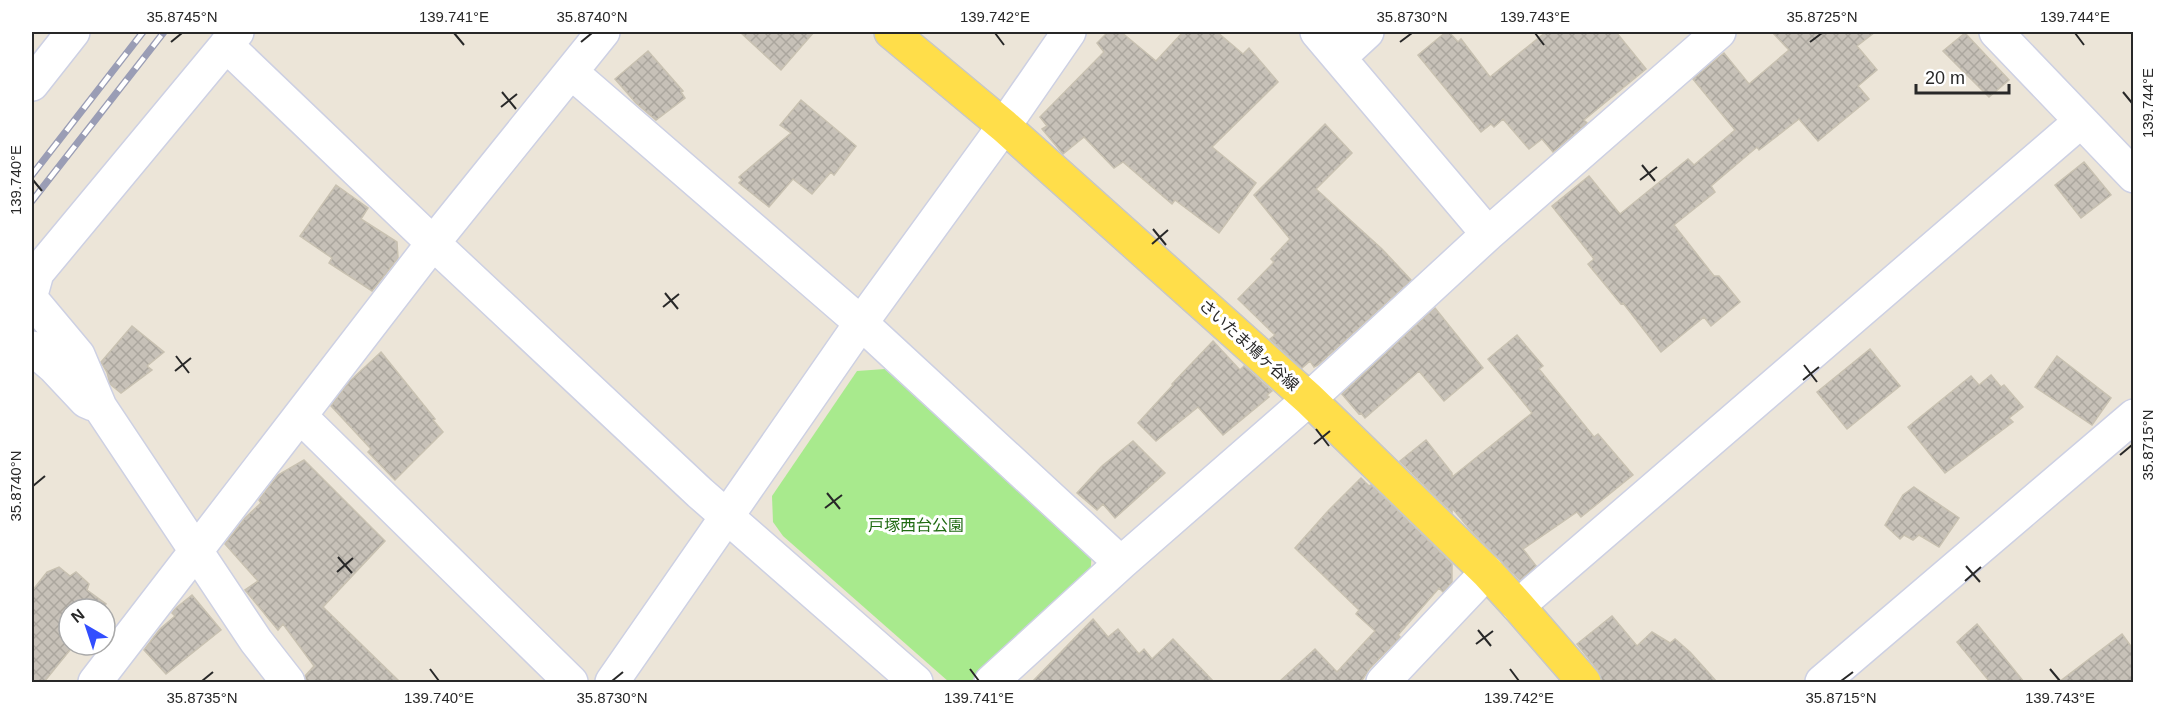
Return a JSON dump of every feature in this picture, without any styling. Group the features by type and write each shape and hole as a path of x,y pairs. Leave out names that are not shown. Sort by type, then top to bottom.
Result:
{"main road":[{"name":"さいたま鳩ヶ谷線","path":"891,32 1005,126 1309,399 1487,572 1584,682"}],"street":[{"path":"32,84 73,32"},
{"path":"94,682 198,551 434,243 603,32"},
{"path":"612,682 861,323 1005,126 1069,32"},
{"path":"1317,32 1488,234"},
{"path":"1339,58 1367,32"},
{"path":"991,682 1121,563 1309,399 1488,234 1719,32"},
{"path":"1996,32 2133,176"},
{"path":"32,291 38,273 231,38 434,243 726,517 916,682"},
{"path":"571,72 861,323 1121,563"},
{"path":"1518,606 2080,121"},
{"path":"32,300 78,354 100,407 256,641 288,682"},
{"path":"32,348 54,367 86,401 100,407"},
{"path":"1822,682 2133,416"},
{"path":"300,417 571,682"},
{"path":"1383,682 1487,572"}],"green space":[{"name":"戸塚西台公園","path":"885,369 1092,552 1090,577 970,682 949,682 783,536 773,522 772,496 857,371"}],"building":[{"path":"740,32 814,32 781,70"},
{"path":"1108,32 1121,32 1156,61 1183,32 1217,32 1243,54 1249,48 1278,82 1212,147 1256,183 1219,233 1175,200 1172,204 1123,162 1114,168 1084,137 1063,154 1042,129 1047,126 1040,117 1104,52 1097,43"},
{"path":"1449,32 1458,42 1461,39 1490,77 1546,32 1616,32 1646,69 1584,120 1587,123 1553,152 1542,139 1529,149 1503,119 1494,127 1491,124 1481,132 1418,55"},
{"path":"1772,32 1875,32 1857,46 1877,70 1858,86 1869,99 1818,141 1799,119 1759,150 1757,147 1711,186 1715,192 1674,225 1714,276 1719,276 1740,302 1711,326 1704,317 1661,352 1623,303 1621,304 1588,264 1594,259 1552,206 1589,176 1620,214 1688,159 1694,165 1735,130 1693,79 1724,53 1749,84 1789,50"},
{"path":"1965,33 2009,80 1989,97 1943,51"},
{"path":"648,51 683,91 681,92 685,98 656,120 636,103 615,79"},
{"path":"801,100 856,146 834,175 831,172 812,194 793,179 769,207 739,183 742,180 739,177 791,133 780,125"},
{"path":"1325,124 1352,153 1316,189 1382,249 1411,280 1318,365 1314,367 1310,361 1302,368 1270,339 1275,335 1238,299 1274,262 1271,259 1290,239 1254,195"},
{"path":"2084,162 2111,195 2081,218 2055,185"},
{"path":"336,185 368,208 361,219 397,242 398,258 372,291 329,263 332,258 300,236"},
{"path":"1435,308 1483,368 1444,401 1419,371 1365,418 1361,413 1359,414 1342,394"},
{"path":"132,326 164,352 147,366 152,370 121,393 110,384 101,362"},
{"path":"1517,335 1543,366 1539,369 1594,437 1598,434 1633,475 1581,517 1577,512 1523,549 1536,566 1520,580 1452,508 1452,512 1400,461 1426,440 1452,473 1452,477 1532,413 1488,359"},
{"path":"1213,341 1240,370 1244,366 1272,391 1267,395 1269,397 1223,435 1198,407 1156,441 1138,423"},
{"path":"1870,349 1900,386 1847,429 1817,392"},
{"path":"381,352 443,432 395,480 368,452 371,449 331,406 350,381"},
{"path":"2057,356 2111,398 2092,425 2035,387"},
{"path":"1991,375 2001,387 2004,385 2023,407 2009,418 2013,422 1945,473 1908,427 1971,376 1979,385"},
{"path":"1133,441 1165,473 1115,518 1103,504 1097,510 1077,493 1102,466"},
{"path":"304,460 385,541 323,607 400,682 306,682 305,676 314,666 283,624 278,630 245,590 258,581 225,544 245,518 261,503 259,500 278,475"},
{"path":"1361,478 1452,564 1452,582 1443,592 1439,588 1398,635 1400,637 1369,669 1361,682 1279,682 1315,649 1337,672 1375,631 1356,614 1359,610 1295,548"},
{"path":"1914,487 1959,518 1939,547 1919,535 1913,540 1904,535 1900,539 1885,525 1903,495"},
{"path":"59,567 70,576 76,572 89,584 87,590 96,597 57,597 57,657 64,657 44,682 32,682 32,591 47,572"},
{"path":"192,595 221,630 166,674 144,650 160,629 175,616 172,613 176,608"},
{"path":"1612,616 1637,646 1652,632 1670,643 1675,639 1717,682 1602,682 1598,670 1577,644"},
{"path":"1093,619 1108,637 1118,629 1139,654 1144,649 1152,659 1173,639 1214,682 1032,682"},
{"path":"1977,624 2024,682 1990,682 1957,642"},
{"path":"2122,634 2133,649 2133,682 2059,682"}],"railway":[{"path":"32,175 143,32"},
{"path":"32,201 164,32"}]}
